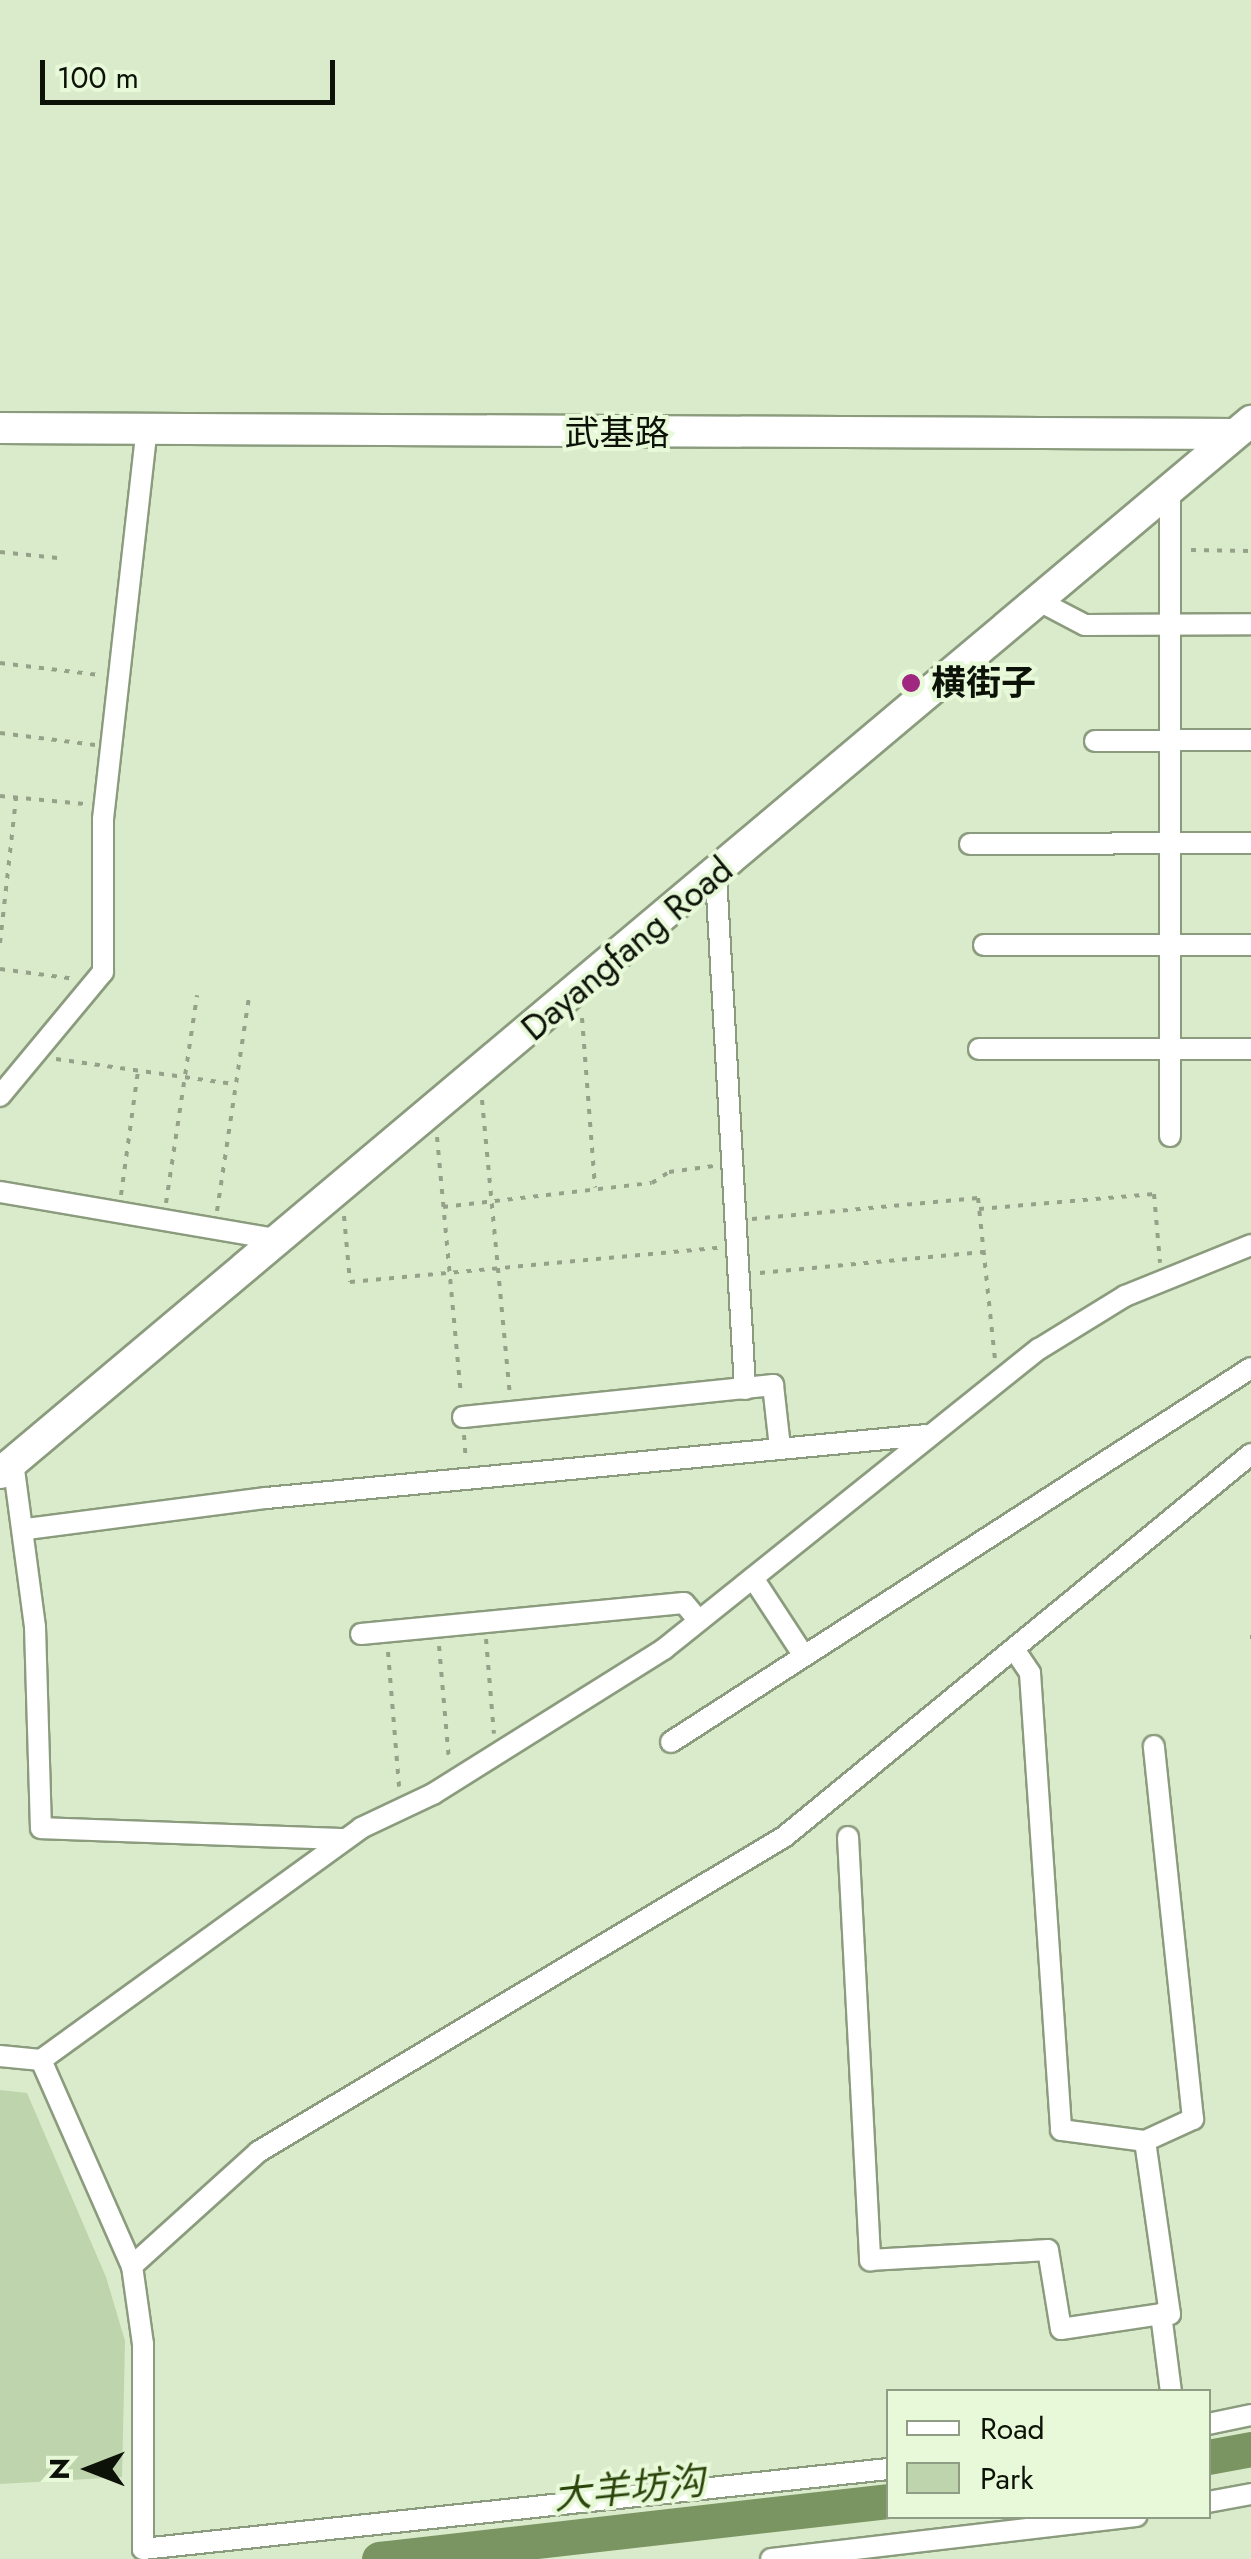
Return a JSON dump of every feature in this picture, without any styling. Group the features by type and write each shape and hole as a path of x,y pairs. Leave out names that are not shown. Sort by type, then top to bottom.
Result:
{"main road":[{"name":"武基路","path":"0,428 1243,428"},
{"name":"Dayangfang Road","path":"6,1467 716,876 1243,428"}],"street":[{"path":"0,1096 96,982 107,902 104,806 147,426"},
{"path":"1170,489 1170,1136"},
{"path":"1039,601 1085,625 1251,624"},
{"path":"1095,740 1251,740"},
{"path":"970,844 1251,843"},
{"path":"716,876 730,1221 745,1388"},
{"path":"984,944 1251,945"},
{"path":"979,1049 1251,1049"},
{"path":"0,1192 215,1225 276,1239"},
{"path":"0,2056 40,2060 345,1839 451,1783 699,1621 998,1381 1124,1296 1251,1245"},
{"path":"671,1742 1251,1368"},
{"path":"462,1417 773,1385 780,1448"},
{"path":"27,1530 467,1479 928,1435"},
{"path":"132,2266 258,2152 784,1837 1108,1580 1190,1497 1251,1454"},
{"path":"6,1467 27,1530 41,1828 345,1839"},
{"path":"753,1578 804,1656"},
{"path":"361,1634 684,1603 699,1621"},
{"path":"1016,1652 1030,1673 1061,2130 1144,2141 1193,2119 1154,1746"},
{"path":"848,1836 870,2260 1048,2250 1061,2329 1170,2314 1144,2141"},
{"path":"40,2060 132,2266 143,2344 144,2553 886,2470"},
{"path":"1160,2314 1171,2389"},
{"path":"1211,2423 1251,2415"},
{"path":"1211,2501 1251,2494"},
{"path":"771,2559 1114,2519"}],"path":[{"path":"1170,550 1251,551"},
{"path":"0,552 58,558"},
{"path":"0,663 118,678"},
{"path":"0,734 110,747"},
{"path":"0,796 104,806"},
{"path":"0,942 16,798"},
{"path":"0,969 96,982"},
{"path":"580,988 595,1189"},
{"path":"164,1217 197,995"},
{"path":"215,1225 249,998"},
{"path":"36,1057 236,1084"},
{"path":"118,1210 138,1070"},
{"path":"480,1071 512,1412"},
{"path":"434,1107 467,1479"},
{"path":"443,1207 595,1189 728,1165"},
{"path":"342,1184 350,1282 732,1247"},
{"path":"979,1209 1154,1194 1162,1280"},
{"path":"730,1221 978,1198 998,1381"},
{"path":"735,1275 984,1252"},
{"path":"486,1639 496,1754"},
{"path":"439,1646 451,1783"},
{"path":"387,1647 401,1809"}],"green space":[{"path":"0,2090 27,2093 106,2277 125,2341 122,2477 0,2484"}],"waterway":[{"name":"大羊坊沟","path":"1211,2456 1251,2449"},
{"name":"大羊坊沟","path":"379,2559 886,2501"}],"place":[{"name":"横街子","path":"911,683"}]}
